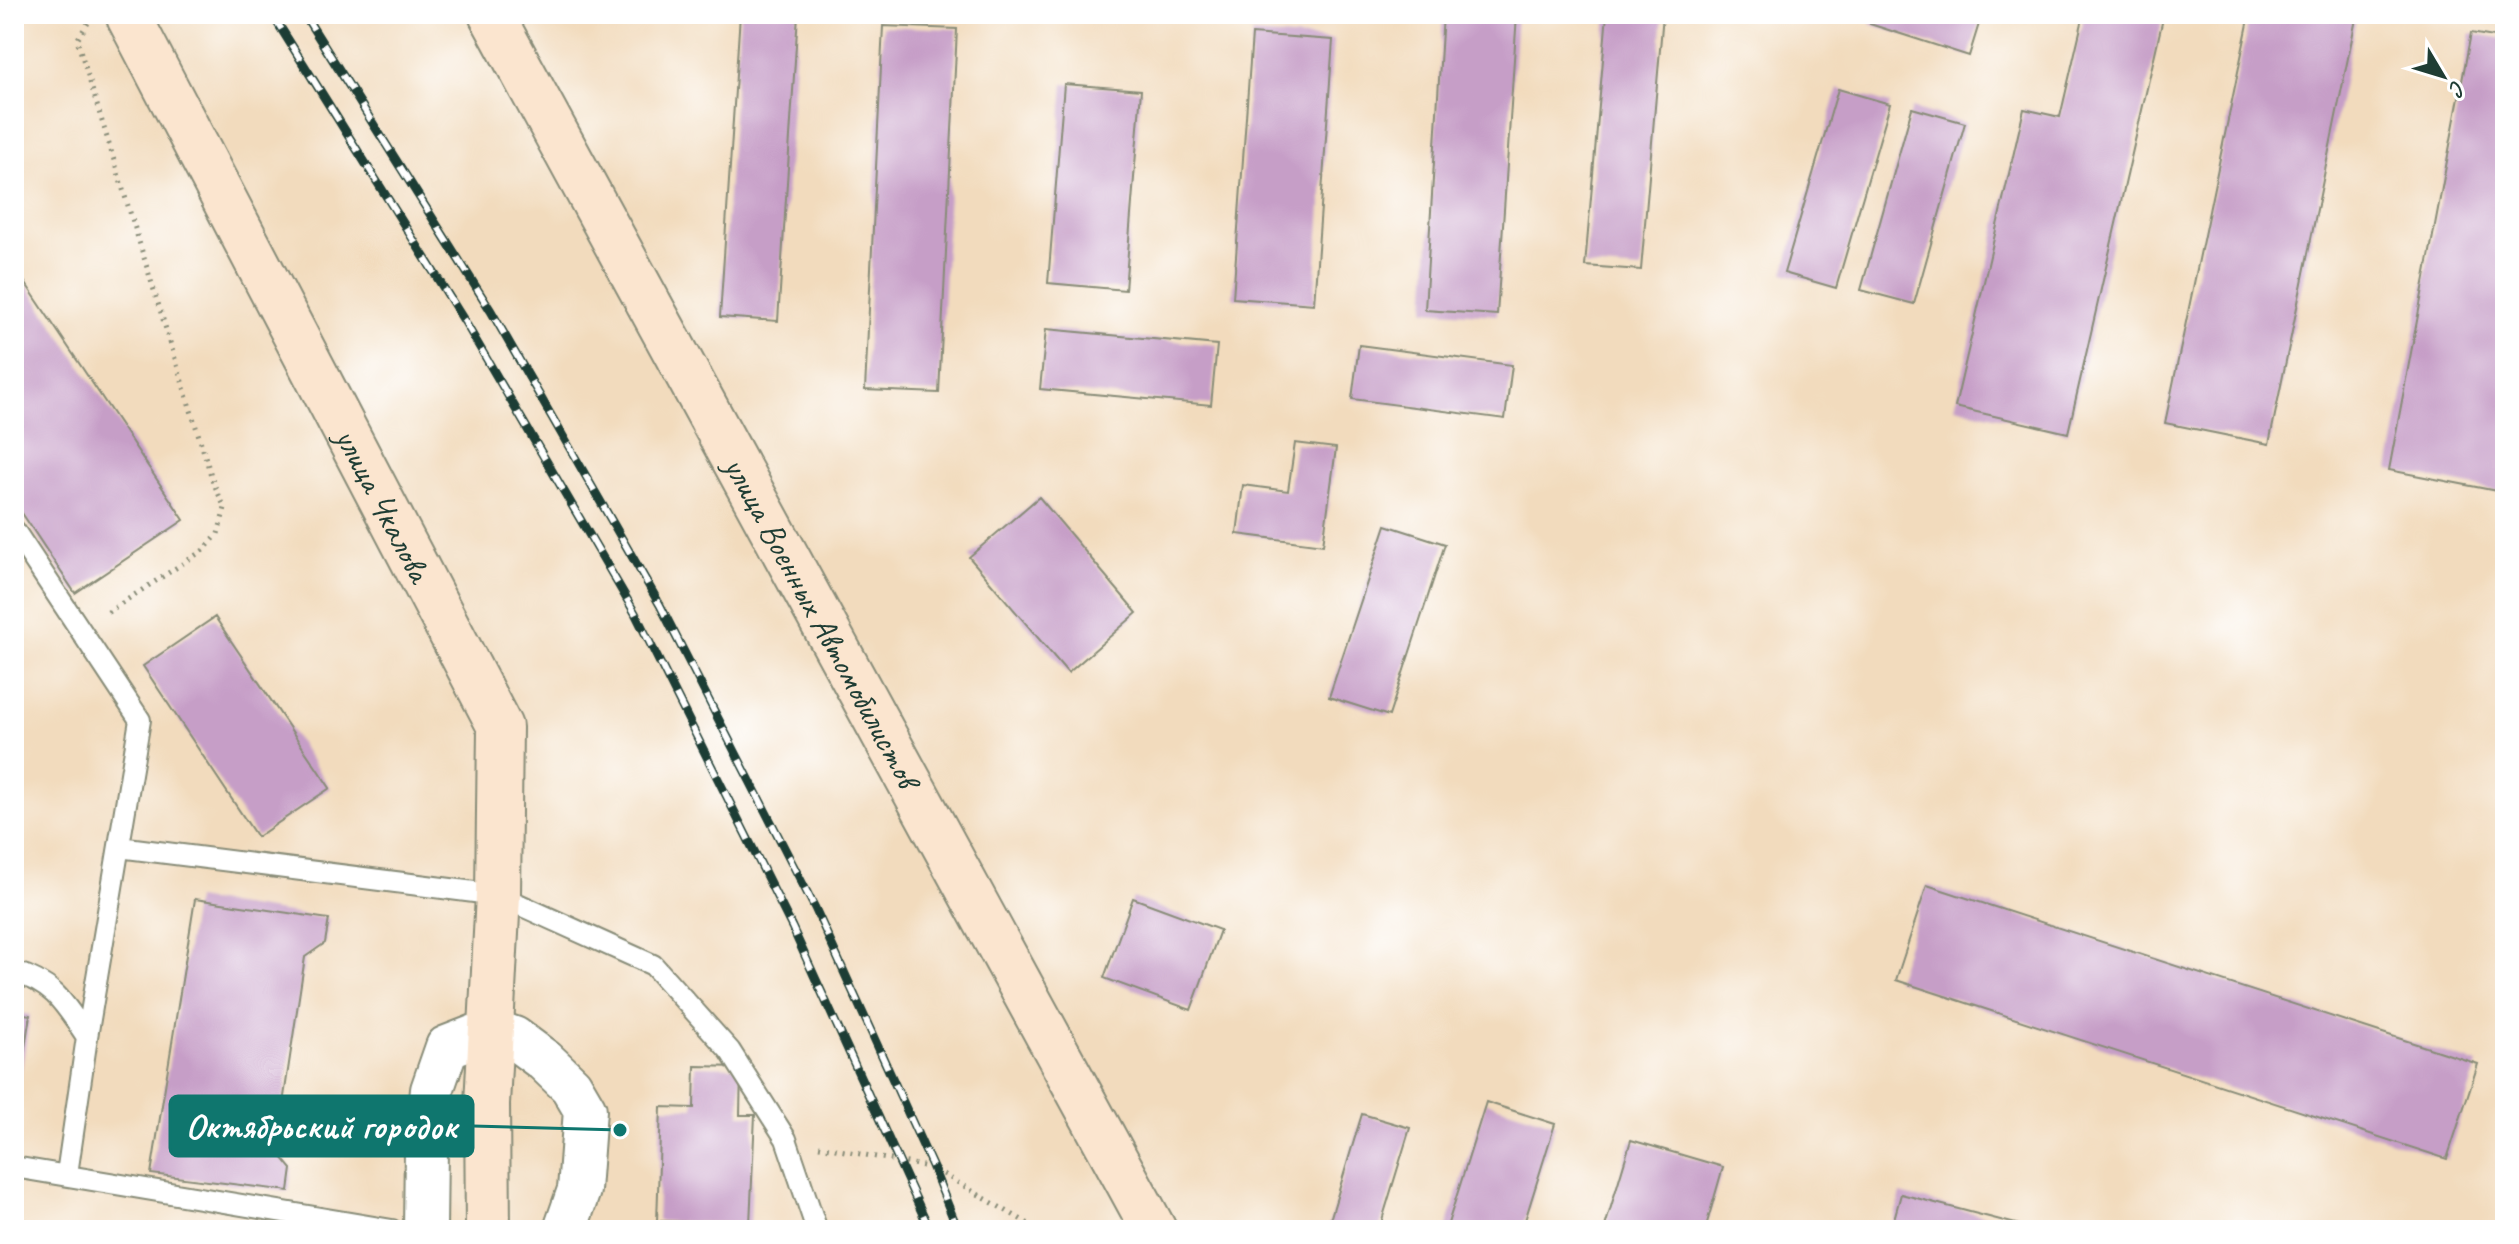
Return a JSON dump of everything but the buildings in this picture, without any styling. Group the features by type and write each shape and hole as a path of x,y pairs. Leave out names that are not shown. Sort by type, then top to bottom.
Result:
{"street":[{"name":"улица Военных Автомобилистов","path":"491,14 1154,1230"},
{"name":"улица Чкалова","path":"120,15 500,727 498,895 487,1104 488,1230"},
{"path":"425,1230 426,1148 432,1090 447,1047 491,1030 514,1038 545,1061 571,1086 585,1110 579,1190 565,1230"}],"lane":[{"path":"14,530 140,720 67,1174"},
{"path":"119,847 498,895 653,965 730,1051 786,1139 817,1230"},
{"path":"14,972 36,978 60,997 87,1037"},
{"path":"14,1167 392,1230"}],"path":[{"path":"81,630 205,549 218,534 225,508 213,482 77,40 120,15"},
{"path":"786,1139 933,1168 1039,1230"}],"railway":[{"path":"272,14 465,322 635,613 792,927 930,1230"},
{"path":"304,14 491,311 660,605 815,908 958,1230"}],"place":[{"name":"Октябрьский городок","path":"620,1130"}]}
